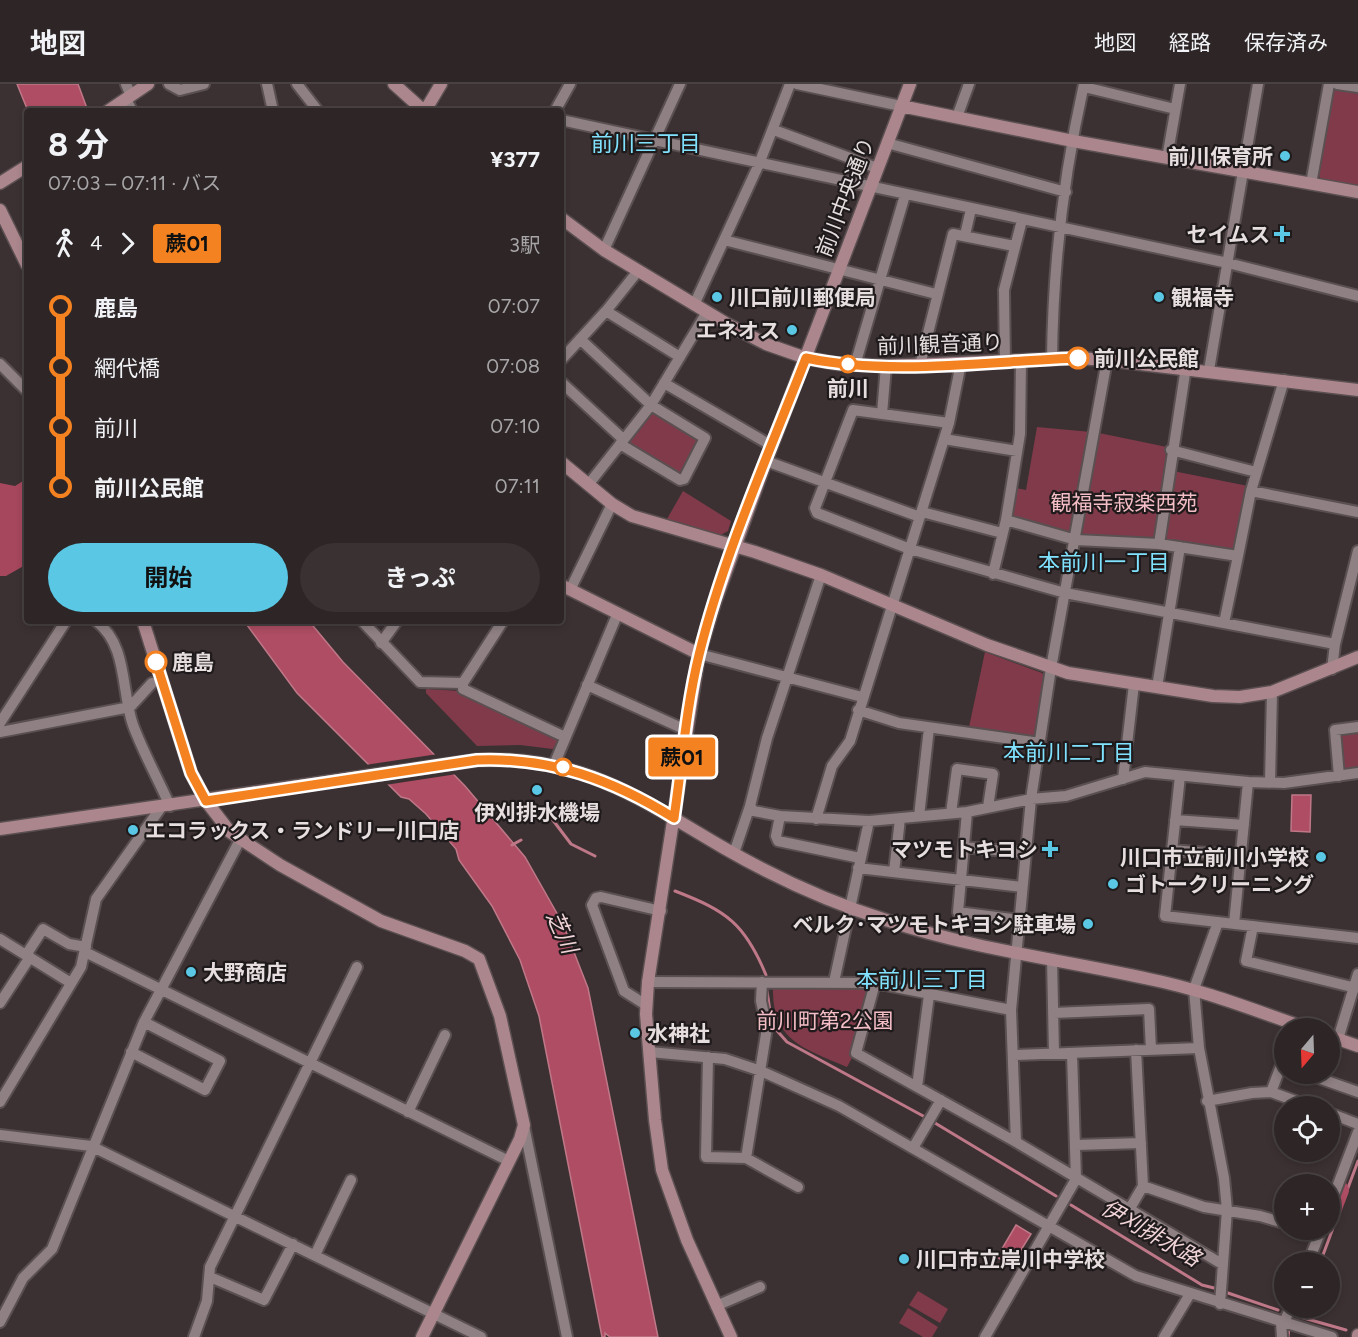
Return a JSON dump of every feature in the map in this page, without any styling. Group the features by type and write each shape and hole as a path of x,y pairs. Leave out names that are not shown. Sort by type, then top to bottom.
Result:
{"street":[{"path":"112,108 128,93 148,84"},
{"path":"169,84 180,90 204,84"},
{"path":"267,84 272,108"},
{"path":"297,84 316,108"},
{"path":"394,84 422,108"},
{"path":"427,108 441,84"},
{"path":"557,108 570,84"},
{"path":"604,250 680,84"},
{"path":"694,305 774,130 790,84"},
{"path":"797,84 1073,141 1358,192"},
{"name":"前川中央通り","path":"731,1337 679,1221 662,1170 646,1005 648,982 661,911 699,654 766,461 910,84"},
{"path":"957,117 969,84"},
{"path":"1167,158 1180,84"},
{"path":"1209,370 1258,84"},
{"path":"1311,184 1329,84"},
{"path":"1336,84 1358,87"},
{"path":"1052,359 1052,319 1061,229 1073,141 1084,85 1175,109"},
{"path":"128,93 131,108"},
{"path":"564,121 1228,263 1358,296"},
{"path":"774,130 878,168"},
{"path":"887,143 1066,192"},
{"path":"0,183 24,168"},
{"path":"855,365 905,195"},
{"path":"965,235 971,209"},
{"path":"0,210 24,259"},
{"name":"前川観音通り","path":"564,220 604,250 694,305 745,334 806,358 855,365 886,366 1052,359 1107,360 1186,367 1358,390"},
{"path":"1005,361 1004,290 1022,220"},
{"path":"920,364 953,234 1014,246"},
{"path":"724,240 936,294"},
{"path":"564,356 606,311 638,271"},
{"path":"606,311 681,357"},
{"path":"588,485 651,405 708,312"},
{"path":"564,385 621,442 680,480 684,479 705,438 651,405 580,339"},
{"path":"1016,1142 1011,1010 1031,799 1051,668 1107,360"},
{"path":"993,574 1006,520 1020,434 1022,361"},
{"path":"816,819 832,766 850,741 950,423 961,363"},
{"path":"0,364 24,388"},
{"path":"882,414 886,366"},
{"path":"1159,544 1186,367"},
{"path":"1224,623 1251,491 1284,380"},
{"path":"664,383 772,446"},
{"path":"950,423 853,410 815,508 817,513 910,549 1065,593 1335,644"},
{"path":"944,439 1017,451"},
{"path":"1172,450 1256,472"},
{"path":"766,461 824,484 921,514 1002,533"},
{"path":"564,465 612,504 641,519 735,546 821,576 987,645 1051,668 1134,684 1213,696 1240,697 1272,692 1358,657"},
{"path":"1251,491 1358,512"},
{"path":"612,504 566,587 617,615 699,654 862,697"},
{"path":"1006,520 1076,540 1159,544 1238,556"},
{"path":"1157,687 1180,547"},
{"path":"1332,669 1335,644 1358,551"},
{"path":"734,853 750,806 767,738 821,576"},
{"path":"554,765 617,615"},
{"path":"0,723 64,624"},
{"path":"100,624 116,650 126,679 132,723 166,806"},
{"path":"144,624 184,753 206,801 230,832 240,840 387,924 465,951 478,959 500,1016 567,1337"},
{"path":"365,624 420,682 463,683"},
{"path":"381,643 395,624"},
{"path":"501,624 463,683 463,689 566,737"},
{"path":"0,732 130,707 153,682"},
{"path":"1123,779 1134,684"},
{"path":"587,685 686,730"},
{"path":"1270,783 1272,692"},
{"path":"858,710 897,722 929,728 1040,742"},
{"path":"1339,776 1335,730 1358,727"},
{"path":"919,816 929,728"},
{"path":"0,829 468,762 516,759 554,765 614,785 786,881 849,908 891,922 1194,989 1274,1019"},
{"path":"951,813 957,770 993,774 988,807"},
{"path":"750,806 754,811 780,816 869,821 967,812 1031,799 1066,796 1144,772 1270,783 1358,773"},
{"path":"1179,776 1165,916 1358,938"},
{"path":"1234,924 1248,782"},
{"path":"0,1102 81,967 96,899 166,806"},
{"path":"967,812 958,912 1019,920"},
{"path":"780,816 776,836 778,841 894,872 1022,887"},
{"path":"894,872 900,819"},
{"path":"1175,820 1244,825"},
{"path":"834,982 869,821"},
{"path":"0,1322 23,1278 52,1248 91,1146 144,1022 240,840"},
{"path":"964,847 1025,853"},
{"path":"1172,850 1240,856"},
{"path":"646,1005 624,992 592,905 596,898 601,897 661,911"},
{"path":"1218,922 1194,989 1199,1048 1207,1101 1224,1178 1227,1210 1221,1295"},
{"path":"1253,926 1246,962 1356,988"},
{"path":"0,1003 43,929 309,1064 508,1161"},
{"path":"0,939 71,983"},
{"path":"1052,959 1054,1053"},
{"path":"194,1337 207,1301 210,1267 357,967"},
{"path":"1340,1022 1356,988 1358,974"},
{"path":"648,982 875,983 1011,1010"},
{"path":"746,1158 767,1028 761,1001 762,982"},
{"path":"875,983 856,1053 1016,1142 1222,1264"},
{"path":"917,1087 929,995"},
{"path":"1053,1013 1149,1009 1151,1050"},
{"path":"131,1052 205,1090 220,1061 144,1022"},
{"path":"408,1112 445,1035"},
{"path":"1340,1040 1358,1046"},
{"path":"1014,1055 1199,1048"},
{"path":"1129,1210 1143,1186 1136,1050"},
{"path":"650,1052 725,1059 761,1071 839,1106 1136,1276 1190,1294 1221,1295 1283,1322 1332,1337"},
{"path":"985,1337 1076,1179 1072,1053"},
{"path":"708,1057 706,1157 746,1158 798,1187"},
{"path":"1271,1092 1274,1084"},
{"path":"1335,1084 1358,1092"},
{"path":"1207,1101 1252,1093 1271,1092 1282,1096"},
{"path":"913,1148 940,1100"},
{"path":"1340,1117 1358,1124"},
{"path":"422,1337 524,1125"},
{"path":"1340,1179 1358,1132"},
{"path":"0,1135 91,1146 434,1313 474,1335"},
{"path":"1076,1145 1141,1143"},
{"path":"315,1255 351,1180"},
{"path":"1143,1186 1204,1207 1274,1221"},
{"path":"210,1277 264,1300 293,1244"},
{"path":"716,1306 760,1287"},
{"path":"1164,1337 1190,1294"},
{"path":"1282,1337 1285,1318"}],"green space":[{"path":"1338,89 1358,92 1358,188 1323,181 1317,174 1332,92"},
{"path":"651,411 698,437 699,443 684,475 679,477 629,446 628,442"},
{"path":"1037,427 1091,432 1070,535 1015,519 1012,514 1016,488 1026,490"},
{"name":"観福寺寂楽西苑","path":"1099,433 1167,447 1155,536 1152,539 1084,536 1082,533"},
{"path":"1173,471 1248,486 1233,550 1167,541 1164,537"},
{"path":"683,491 731,521 728,531 721,535 667,519"},
{"path":"985,652 1042,673 1046,679 1037,735 1034,738 969,727"},
{"path":"426,689 460,691 559,738 553,749 520,745 477,746 426,693"},
{"path":"1358,729 1358,768 1341,768 1338,732"},
{"name":"前川町第2公園","path":"773,987 865,987 868,991 853,1056 847,1067 804,1048 784,1031 774,1005"},
{"path":"918,1291 948,1309 940,1323 909,1305"},
{"path":"908,1308 938,1327 932,1337 923,1337 899,1323"}],"shaded area":[{"path":"24,479 24,566 6,576 0,576 0,483 15,486"}],"water":[{"path":"17,84 78,84 87,108 27,108"},
{"name":"芝川","path":"246,624 311,624 343,662 465,786 525,857 563,924 588,988 658,1337 610,1337 605,1333 605,1337 602,1337 539,1016 520,960 492,906 459,860 456,849 426,814 409,799 401,797 297,693"},
{"path":"1292,795 1311,795 1310,832 1291,831"},
{"path":"1016,1225 1031,1234 1011,1266 997,1257"}],"pier":[{"path":"438,754 457,774 385,785 365,765"}],"waterway":[{"name":"伊刈排水路","path":"552,819 571,844 595,856"},
{"path":"512,845 521,840"},
{"name":"伊刈排水路","path":"675,891 708,905 732,921 750,943 766,975"},
{"name":"伊刈排水路","path":"767,991 772,1025 787,1042 925,1117"},
{"name":"伊刈排水路","path":"935,1123 1056,1196"},
{"path":"1324,1252 1358,1161"},
{"name":"伊刈排水路","path":"1071,1205 1202,1285 1214,1288"},
{"name":"伊刈排水路","path":"1228,1293 1274,1309"},
{"name":"伊刈排水路","path":"1304,1318 1346,1330"},
{"path":"1288,1337 1289,1327"}],"bus line":[{"name":"蕨01","path":"156,662 191,773 206,801 477,760 516,759 554,765 592,776 639,797 674,818 699,654 738,537 806,358 839,364 886,366 1078,358"}],"place":[{"name":"前川保育所","path":"1285,156"},
{"name":"セイムス","path":"1282,234"},
{"name":"川口前川郵便局","path":"717,297"},
{"name":"観福寺","path":"1159,297"},
{"name":"エネオス","path":"792,330"},
{"name":"前川公民館","path":"1078,358"},
{"name":"前川","path":"848,364"},
{"name":"鹿島","path":"156,662"},
{"name":"伊刈排水機場","path":"537,790"},
{"name":"エコラックス・ランドリー川口店","path":"133,830"},
{"name":"マツモトキヨシ","path":"1050,849"},
{"name":"川口市立前川小学校","path":"1321,857"},
{"name":"ゴトークリーニング","path":"1113,884"},
{"name":"ベルク･マツモトキヨシ駐車場","path":"1088,924"},
{"name":"大野商店","path":"191,972"},
{"name":"水神社","path":"635,1033"},
{"name":"川口市立岸川中学校","path":"904,1259"}],"district":[{"name":"前川三丁目","path":"646,143"},
{"name":"本前川一丁目","path":"1104,562"},
{"name":"本前川二丁目","path":"1069,752"},
{"name":"本前川三丁目","path":"922,979"}]}
